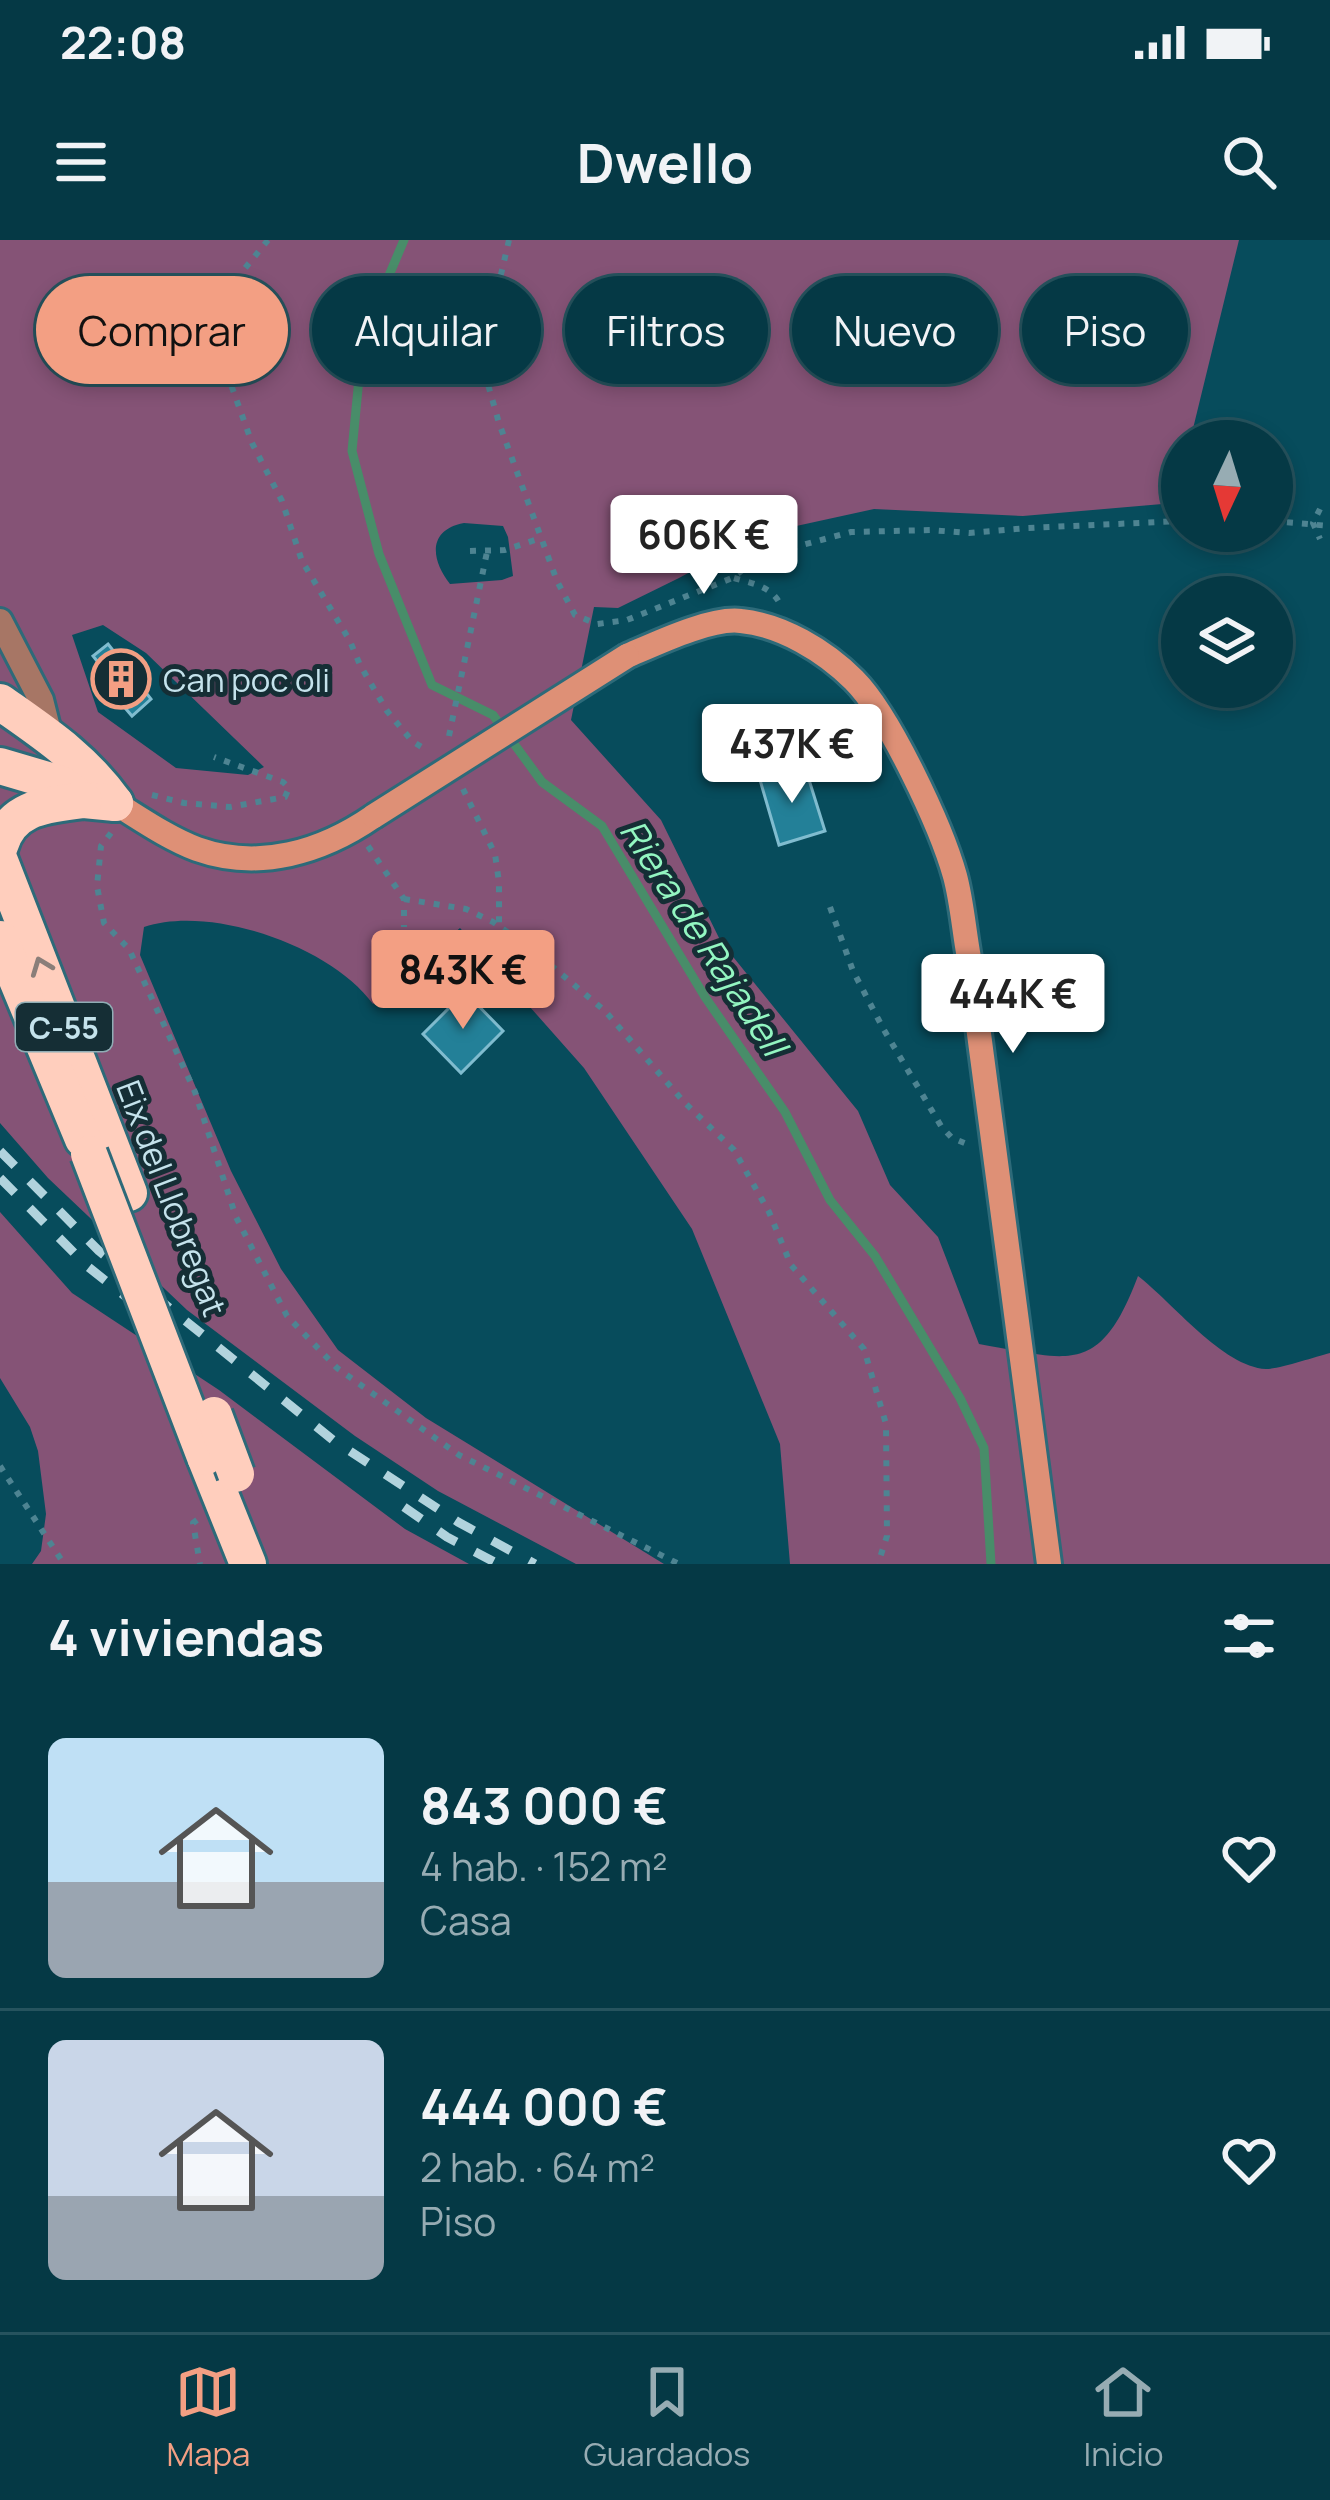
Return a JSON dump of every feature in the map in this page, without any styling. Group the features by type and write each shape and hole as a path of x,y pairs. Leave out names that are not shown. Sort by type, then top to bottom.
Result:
{"highway":[{"path":"20,722 94,774 109,804"},
{"path":"0,766 109,804"},
{"path":"0,846 13,820 30,811 109,804"},
{"name":"Eix del Llobregat","path":"0,861 129,1193 221,1465 248,1564"},
{"name":"Eix del Llobregat","path":"0,939 221,1465 270,1564"}],"street":[{"path":"109,804 201,850 255,859 288,855 337,839 627,656 692,630 738,620 787,633 855,681 897,746 955,876 1049,1564"},
{"path":"0,621 41,700 20,722"}],"path":[{"path":"268,240 219,305 217,330 225,368 252,443 282,501 302,561 387,711 412,741 434,752"},
{"path":"509,240 481,360 541,538 575,615 597,624 627,620 732,578 761,556 851,532 969,533 1161,522"},
{"path":"1313,523 1320,509"},
{"path":"1293,522 1330,526"},
{"path":"1313,523 1320,538"},
{"path":"470,551 515,548 541,538"},
{"path":"448,740 487,552"},
{"path":"184,803 254,804 284,796 289,788 214,757"},
{"path":"456,771 495,854 499,926"},
{"path":"109,804 97,886 104,922 129,949 195,1092 236,1217 287,1316 337,1369 459,1455 679,1564"},
{"path":"374,853 404,899 404,927"},
{"path":"404,899 466,910 535,951 605,1011 684,1102 734,1150 770,1212 791,1264 864,1349 886,1424 887,1536 878,1564"},
{"path":"830,908 853,971 884,1030 952,1138"},
{"path":"0,1466 64,1564"}],"shaded area":[{"path":"0,240 1239,240 1195,420 1161,420 1161,504 1023,516 874,509 760,534 618,608 594,607 571,720 661,820 721,942 858,1111 890,1185 938,1237 979,1344 1037,1354 1078,1354 1110,1331 1138,1276 1216,1346 1250,1365 1266,1369 1330,1353 1330,1564 790,1564 780,1444 692,1229 584,1068 460,928 373,1004 329,965 300,949 235,926 171,921 144,927 140,955 231,1171 281,1269 338,1350 426,1418 664,1564 576,1564 438,1491 355,1436 187,1310 48,1178 0,1123","holes":["464,523 503,526 513,576 450,584 436,556 444,532","103,625 146,653 264,767 248,775 176,768 98,712 72,635"]},
{"path":"0,1212 72,1293 219,1390 405,1529 469,1564 32,1564 41,1551 46,1514 30,1427 0,1378"}],"building":[{"name":"Can poc oli","path":"108,644 151,699 132,716 103,682 109,676 93,656"},
{"path":"805,767 825,831 779,845 760,780"},
{"path":"465,992 503,1031 461,1073 423,1034"}],"waterway":[{"name":"Riera de Rajadell","path":"404,240 363,337 352,451 379,554 432,685 493,715 542,782 602,826 705,997 785,1112 830,1200 875,1256 960,1398 984,1448 991,1564"}],"railway":[{"path":"0,1151 99,1251 333,1440 458,1522 535,1564"},
{"path":"0,1178 87,1266 178,1338"},
{"path":"404,1507 498,1564"}],"place":[{"name":"Can poc oli","path":"121,679"}]}
